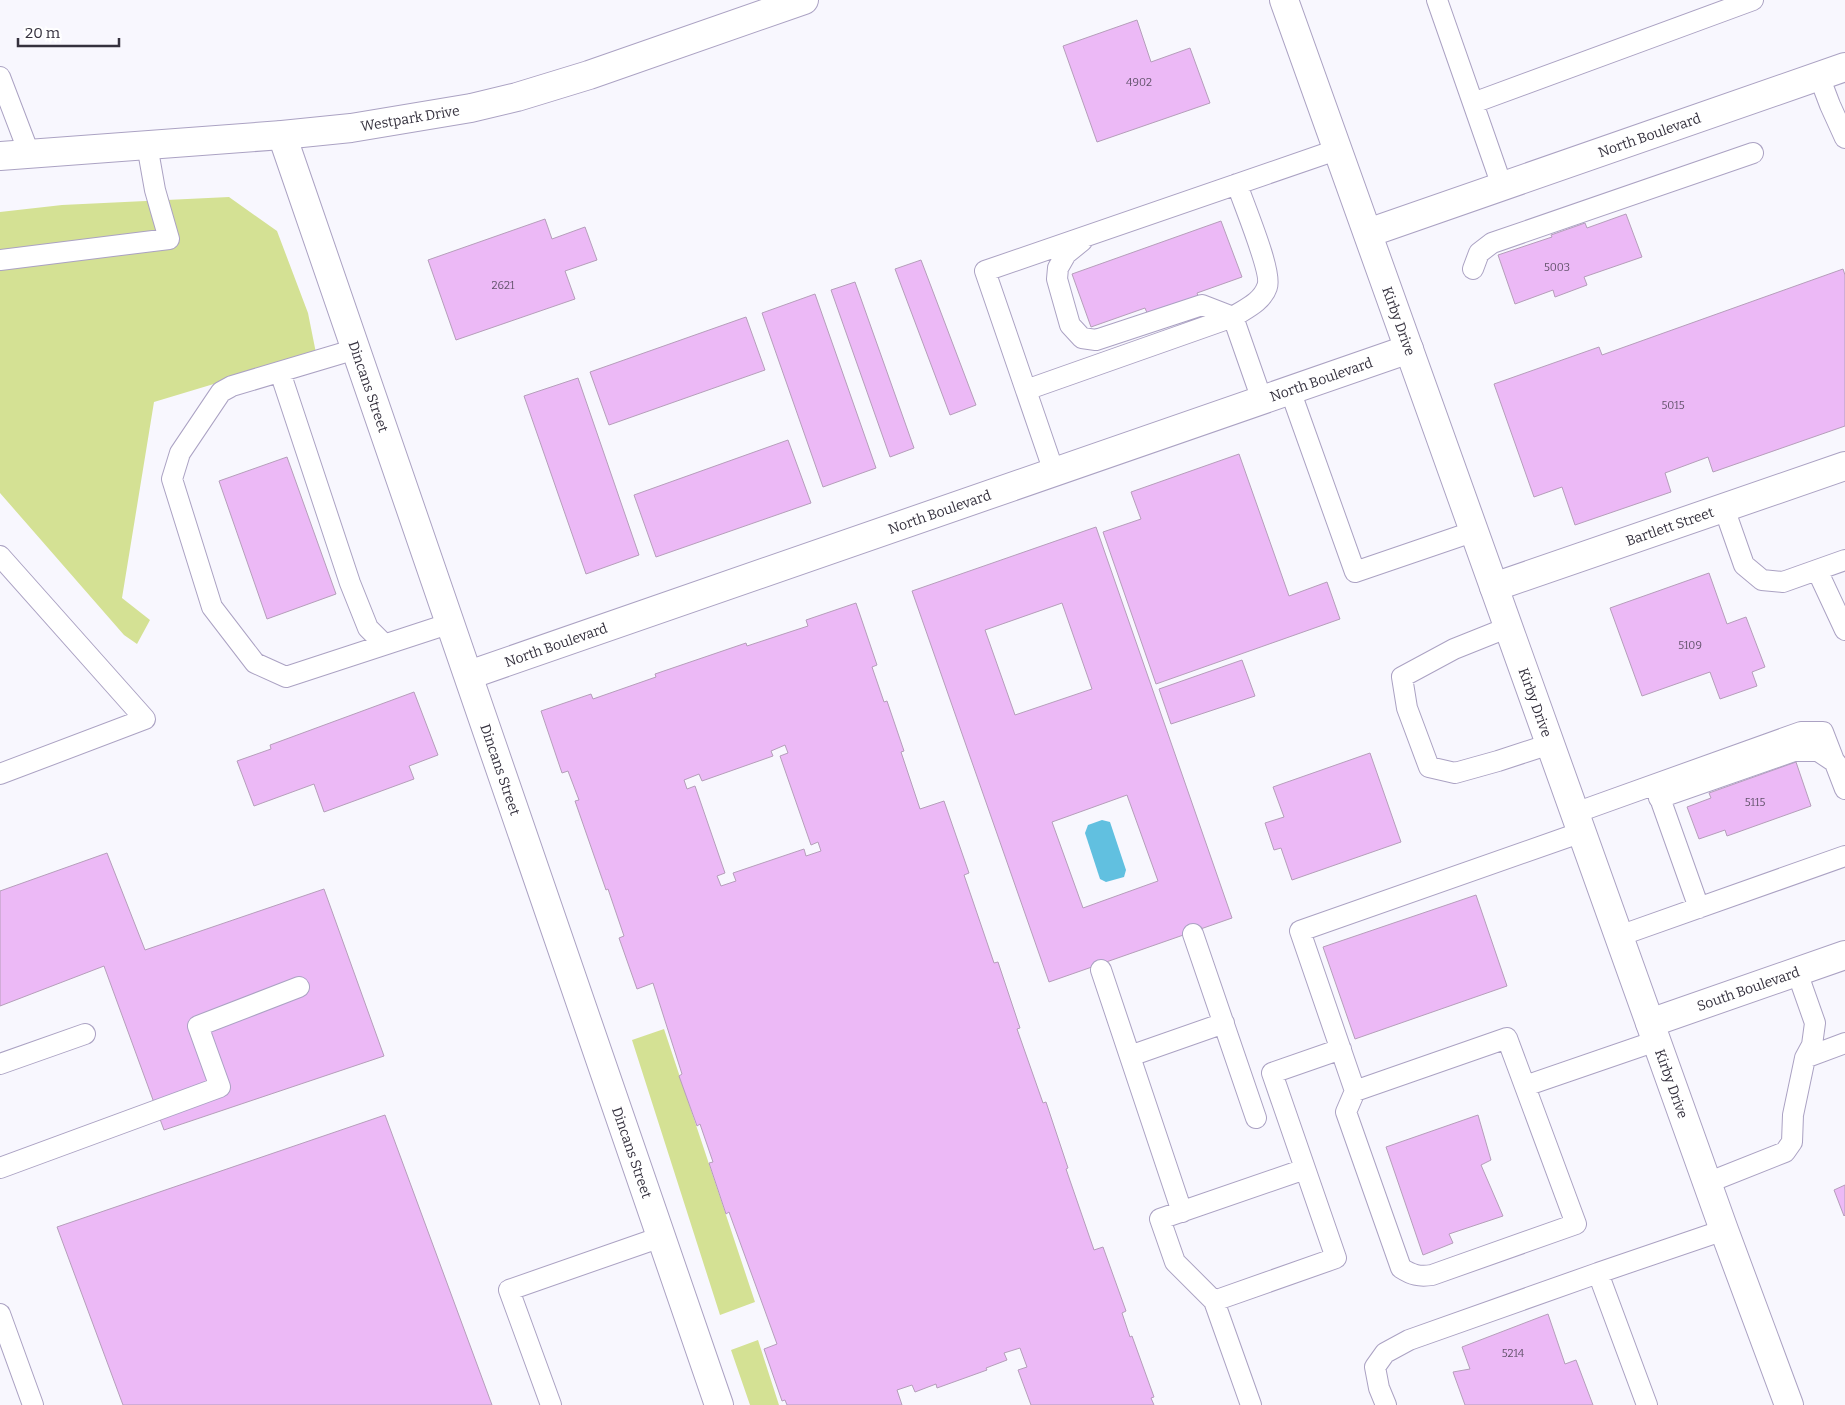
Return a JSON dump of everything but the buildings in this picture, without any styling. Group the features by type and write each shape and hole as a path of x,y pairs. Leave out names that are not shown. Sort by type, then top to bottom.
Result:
{"street":[{"name":"Westpark Drive","path":"0,156 351,128 471,108 517,97 589,75 804,0"},
{"name":"Kirby Drive","path":"1284,0 1707,1183 1789,1405"},
{"name":"North Boulevard","path":"1368,233 1845,67"},
{"name":"Dincans Street","path":"282,135 719,1405"},
{"name":"North Boulevard","path":"469,675 1409,349"},
{"name":"Bartlett Street","path":"1494,587 1845,466"},
{"name":"South Boulevard","path":"1653,1032 1797,972 1845,956"}],"lane":[{"path":"1437,0 1502,186"},
{"path":"1472,103 1753,0"},
{"path":"1820,76 1830,105 1845,138"},
{"path":"0,77 29,153"},
{"path":"0,260 169,239 147,145"},
{"path":"1054,472 985,271 1338,149"},
{"path":"1473,269 1479,253 1492,243 1753,153"},
{"path":"1026,390 1233,317 1259,300 1268,286 1267,271 1236,184"},
{"path":"1091,235 1066,254 1058,268 1057,279 1070,325 1082,338 1096,340 1202,305 1233,317 1262,400"},
{"path":"356,349 232,386 221,392 180,453 172,479 212,607 255,662 286,677 451,623"},
{"path":"280,372 350,583 368,628 384,644"},
{"path":"1290,390 1355,572 1475,531"},
{"path":"1724,508 1744,565 1762,580 1783,582 1845,560"},
{"path":"0,556 145,720 0,774"},
{"path":"1817,570 1845,630"},
{"path":"1509,627 1454,649 1402,677 1407,708 1429,767 1455,773 1550,744"},
{"path":"1355,1091 1507,1038 1576,1224 1432,1275 1421,1277 1410,1274 1401,1268 1346,1112 1355,1091 1300,932 1657,792 1801,732 1823,732 1845,789"},
{"path":"1657,792 1699,908"},
{"path":"1619,936 1845,856"},
{"path":"1193,934 1256,1118"},
{"path":"1101,970 1182,1212"},
{"path":"1707,1183 1785,1152 1792,1142 1793,1115 1805,1058 1812,1046 1815,1023 1797,972"},
{"path":"0,1168 220,1087 198,1026 299,987"},
{"path":"1130,1056 1224,1023"},
{"path":"1525,1086 1653,1032"},
{"path":"0,1064 85,1034"},
{"path":"1805,1058 1845,1043"},
{"path":"1214,1301 1336,1258 1272,1073 1341,1049"},
{"path":"1251,1405 1214,1301 1175,1262 1160,1219 1305,1169"},
{"path":"1386,1405 1379,1388 1376,1367 1385,1353 1409,1340 1724,1230"},
{"path":"551,1405 509,1290 661,1237"},
{"path":"1598,1274 1647,1405"},
{"path":"0,1314 33,1405"}],"green space":[{"path":"229,197 277,231 308,313 316,353 154,402 122,598 150,620 137,644 124,635 0,493 0,212 62,205"},
{"path":"664,1029 755,1302 720,1315 632,1040"},
{"path":"758,1340 779,1405 750,1405 731,1350"}],"water":[{"path":"1102,820 1110,822 1126,870 1124,877 1106,882 1100,879 1085,833 1088,825"}]}
